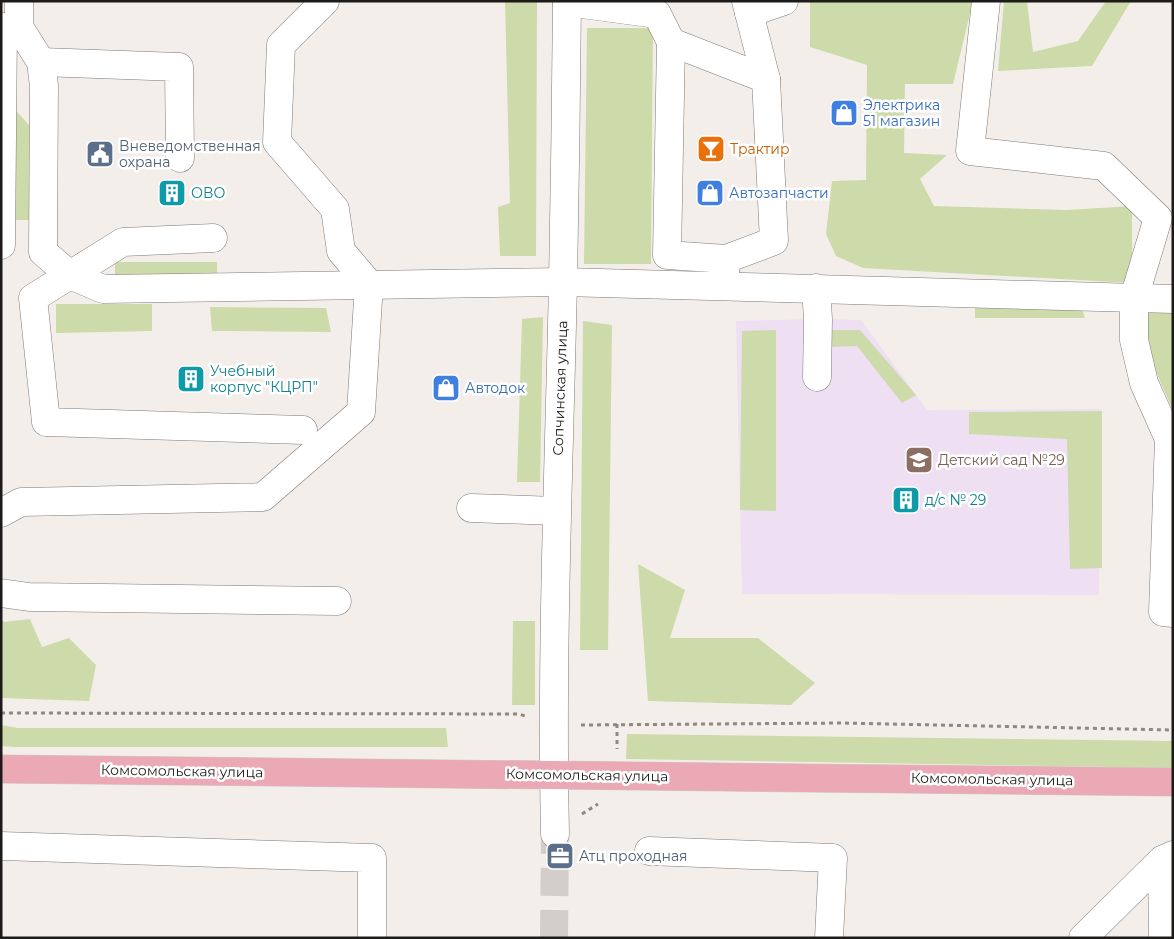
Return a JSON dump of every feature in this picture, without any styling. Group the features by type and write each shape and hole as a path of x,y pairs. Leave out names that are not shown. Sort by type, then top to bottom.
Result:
{"main road":[{"name":"Комсомольская улица","path":"1,769 1173,782"}],"street":[{"path":"1,513 21,502 263,497 361,412 370,284 341,251 335,209 276,142 281,46 325,1"},
{"path":"567,1 665,8 671,42 667,255 726,259 774,241 766,79 747,7 784,1"},
{"name":"Сопчинская улица","path":"555,834 556,511 563,282 567,1"},
{"path":"986,1 970,151 1104,166 1158,218 1134,298 1134,340 1144,383 1171,439 1163,612 1173,613"},
{"path":"11,21 41,62 44,86 43,252"},
{"path":"1,245 11,21"},
{"path":"671,42 766,79"},
{"path":"41,62 179,67 180,158"},
{"path":"213,238 123,242 33,298 46,422 302,430"},
{"path":"1,252 43,252 70,275 103,289 563,282 1173,299"},
{"path":"724,286 726,259"},
{"path":"816,288 818,319 817,377"},
{"path":"470,508 556,511"},
{"path":"1,593 29,597 337,601"},
{"path":"1,846 372,858 372,938"},
{"path":"649,851 833,858 829,938"},
{"path":"1083,938 1167,858"},
{"path":"1163,938 1167,858"}],"path":[{"path":"1,713 519,714 554,725 843,723 1173,730"},
{"path":"555,834 596,804 603,803"}],"shaded area":[{"name":"Детский сад №29","path":"861,320 927,410 1100,409 1099,595 742,594 736,321"}],"green space":[{"path":"505,1 537,1 536,256 500,256 498,207 510,203"},
{"path":"810,1 973,1 953,84 905,84 904,153 947,155 920,179 934,206 1067,210 1132,206 1132,283 863,268 836,256 826,234 832,181 866,180 867,65 810,47"},
{"path":"1004,1 1027,1 1033,52 1078,41 1106,1 1131,1 1092,66 998,71"},
{"path":"587,28 653,28 651,264 584,264"},
{"path":"11,105 37,134 36,220 11,220"},
{"path":"115,262 217,262 217,282 115,282"},
{"path":"975,303 1081,305 1085,318 975,318"},
{"path":"56,304 152,304 152,331 56,333"},
{"path":"210,307 326,308 331,332 212,331"},
{"path":"1144,307 1173,307 1173,411 1142,339"},
{"path":"543,317 540,482 517,482 522,319"},
{"path":"583,321 612,325 608,650 580,650"},
{"path":"776,330 776,511 740,510 742,331"},
{"path":"832,330 860,330 916,395 902,403 857,346 832,347"},
{"path":"1102,411 1102,568 1070,569 1067,439 969,434 969,412"},
{"path":"638,564 685,590 670,638 758,638 815,683 791,705 648,701"},
{"path":"1,619 4,622 30,619 42,647 69,638 96,665 89,701 1,698"},
{"path":"513,621 535,621 535,705 512,705"},
{"path":"1,725 17,728 446,728 448,747 15,747 1,746"},
{"path":"627,734 1173,741 1173,768 626,759"}],"tunnel":[{"path":"554,938 555,834"}],"place":[{"name":"Электрика 51 магазин","path":"844,113"},
{"name":"Трактир","path":"711,149"},
{"name":"Вневедомственная охрана","path":"100,154"},
{"name":"ОВО","path":"172,193"},
{"name":"Автозапчасти","path":"710,193"},
{"name":"Учебный корпус \"КЦРП\"","path":"191,379"},
{"name":"Автодок","path":"446,388"},
{"name":"Детский сад №29","path":"919,460"},
{"name":"д/с № 29","path":"906,500"},
{"name":"Атц проходная","path":"560,856"}]}
